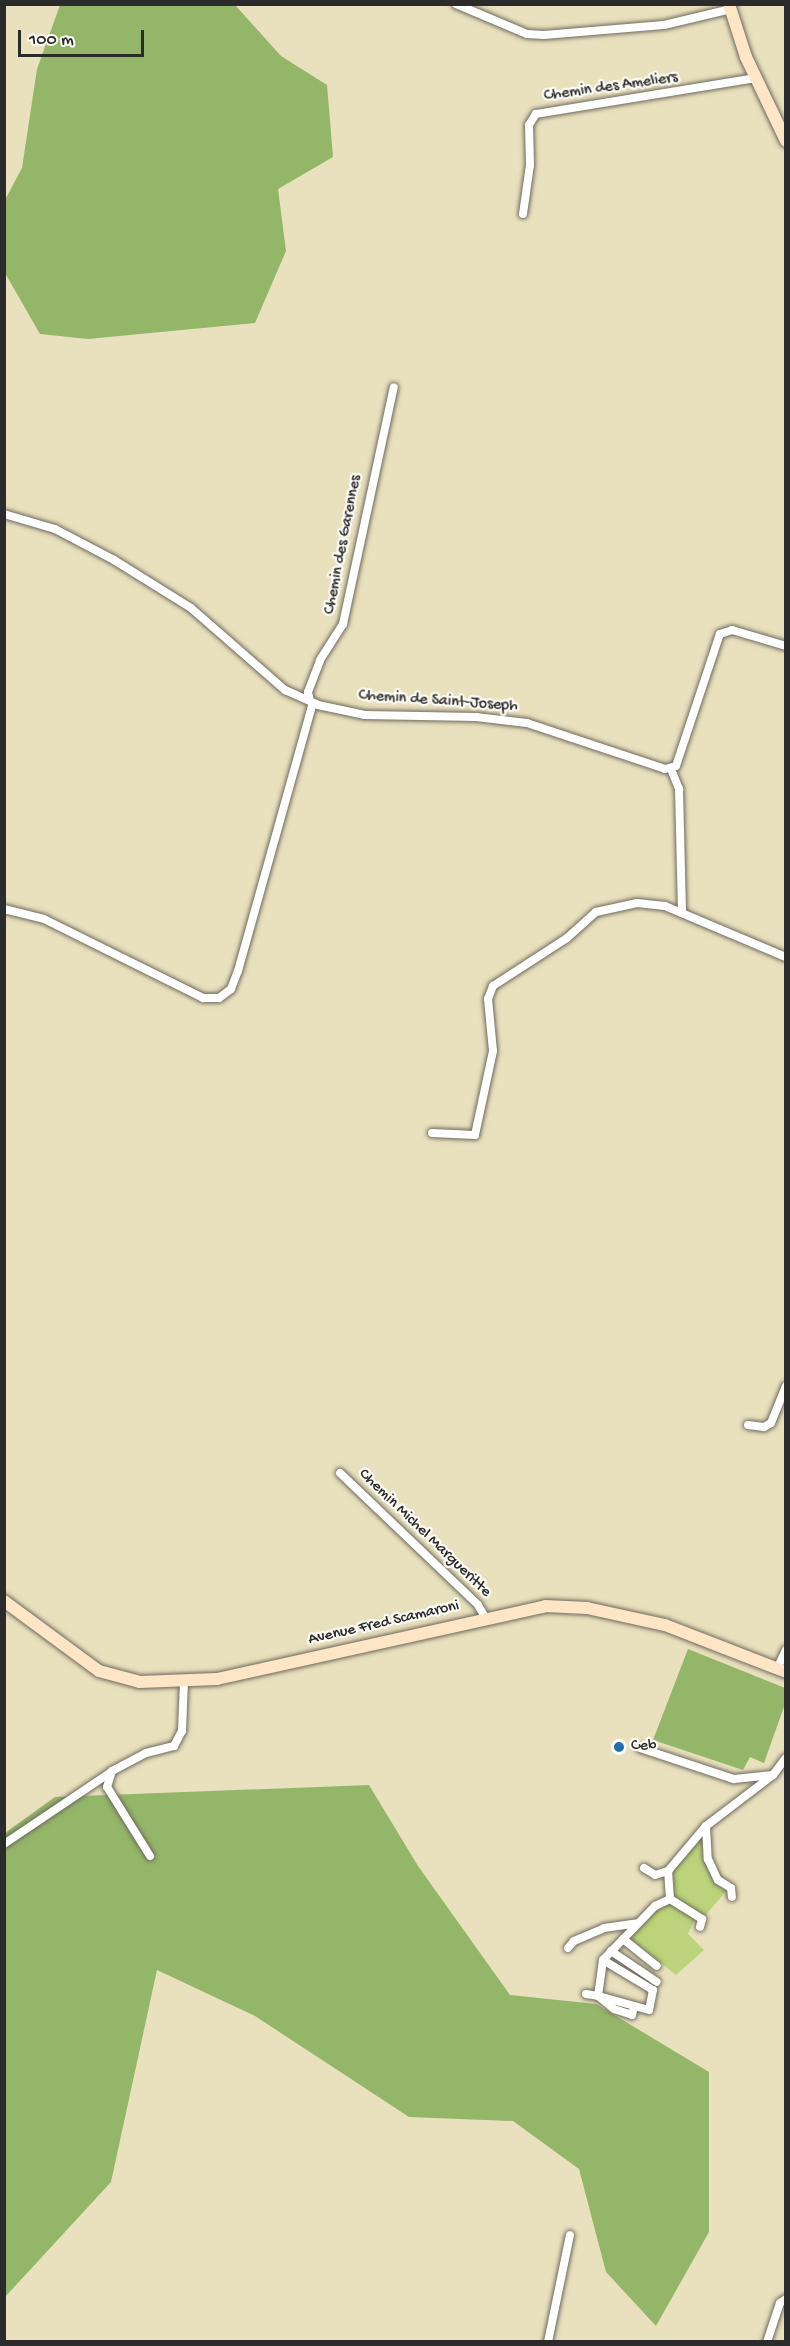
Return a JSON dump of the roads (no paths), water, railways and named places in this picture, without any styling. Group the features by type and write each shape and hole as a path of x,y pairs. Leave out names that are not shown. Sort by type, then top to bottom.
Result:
{"main road":[{"path":"730,7 755,78 786,141"},
{"name":"Avenue Fred Scamaroni","path":"4,1601 99,1671 140,1682 184,1682 269,1669 485,1617 544,1606 621,1614 665,1625 781,1671"}],"street":[{"path":"456,4 527,34 544,35 664,25 730,7"},
{"name":"Chemin des Ameliers","path":"523,214 530,165 529,124 536,114 755,78"},
{"name":"Chemin des Garennes","path":"4,909 44,919 203,998 219,998 231,988 238,971 312,702 308,692 320,660 343,624 394,387"},
{"name":"Chemin de Saint-Joseph","path":"4,514 55,529 114,560 191,608 285,690 312,702 365,715 476,717 527,723 585,745 671,769"},
{"path":"682,913 679,789 671,769 676,766 720,634 732,630 786,646"},
{"path":"432,1133 475,1135 493,1051 488,999 498,981 530,965 596,912 637,903 665,906 786,957"},
{"path":"748,1425 764,1427 771,1423 786,1386"},
{"name":"Chemin Michel Margueritte","path":"340,1473 478,1605 485,1617"},
{"path":"781,1671 786,1650"},
{"path":"4,1844 112,1772 146,1754 174,1746 182,1731 184,1682"},
{"path":"640,1748 735,1779 773,1775"},
{"path":"644,1868 655,1875 668,1871 706,1826 773,1775 786,1758"},
{"path":"112,1772 107,1787 150,1856"},
{"path":"706,1826 708,1859 718,1880 731,1888 732,1897"},
{"path":"668,1871 670,1899"},
{"path":"598,1996 603,1960 655,1906 670,1899"},
{"path":"670,1899 702,1919 700,1927"},
{"path":"568,1948 574,1941 604,1928 639,1923"},
{"path":"623,1940 657,1966"},
{"path":"611,1952 657,1982"},
{"path":"586,1994 649,2010 654,1989 603,1960"},
{"path":"548,2342 570,2235"},
{"path":"767,2342 780,2303 786,2299"}],"place":[{"name":"Ceb","path":"619,1747"}]}
